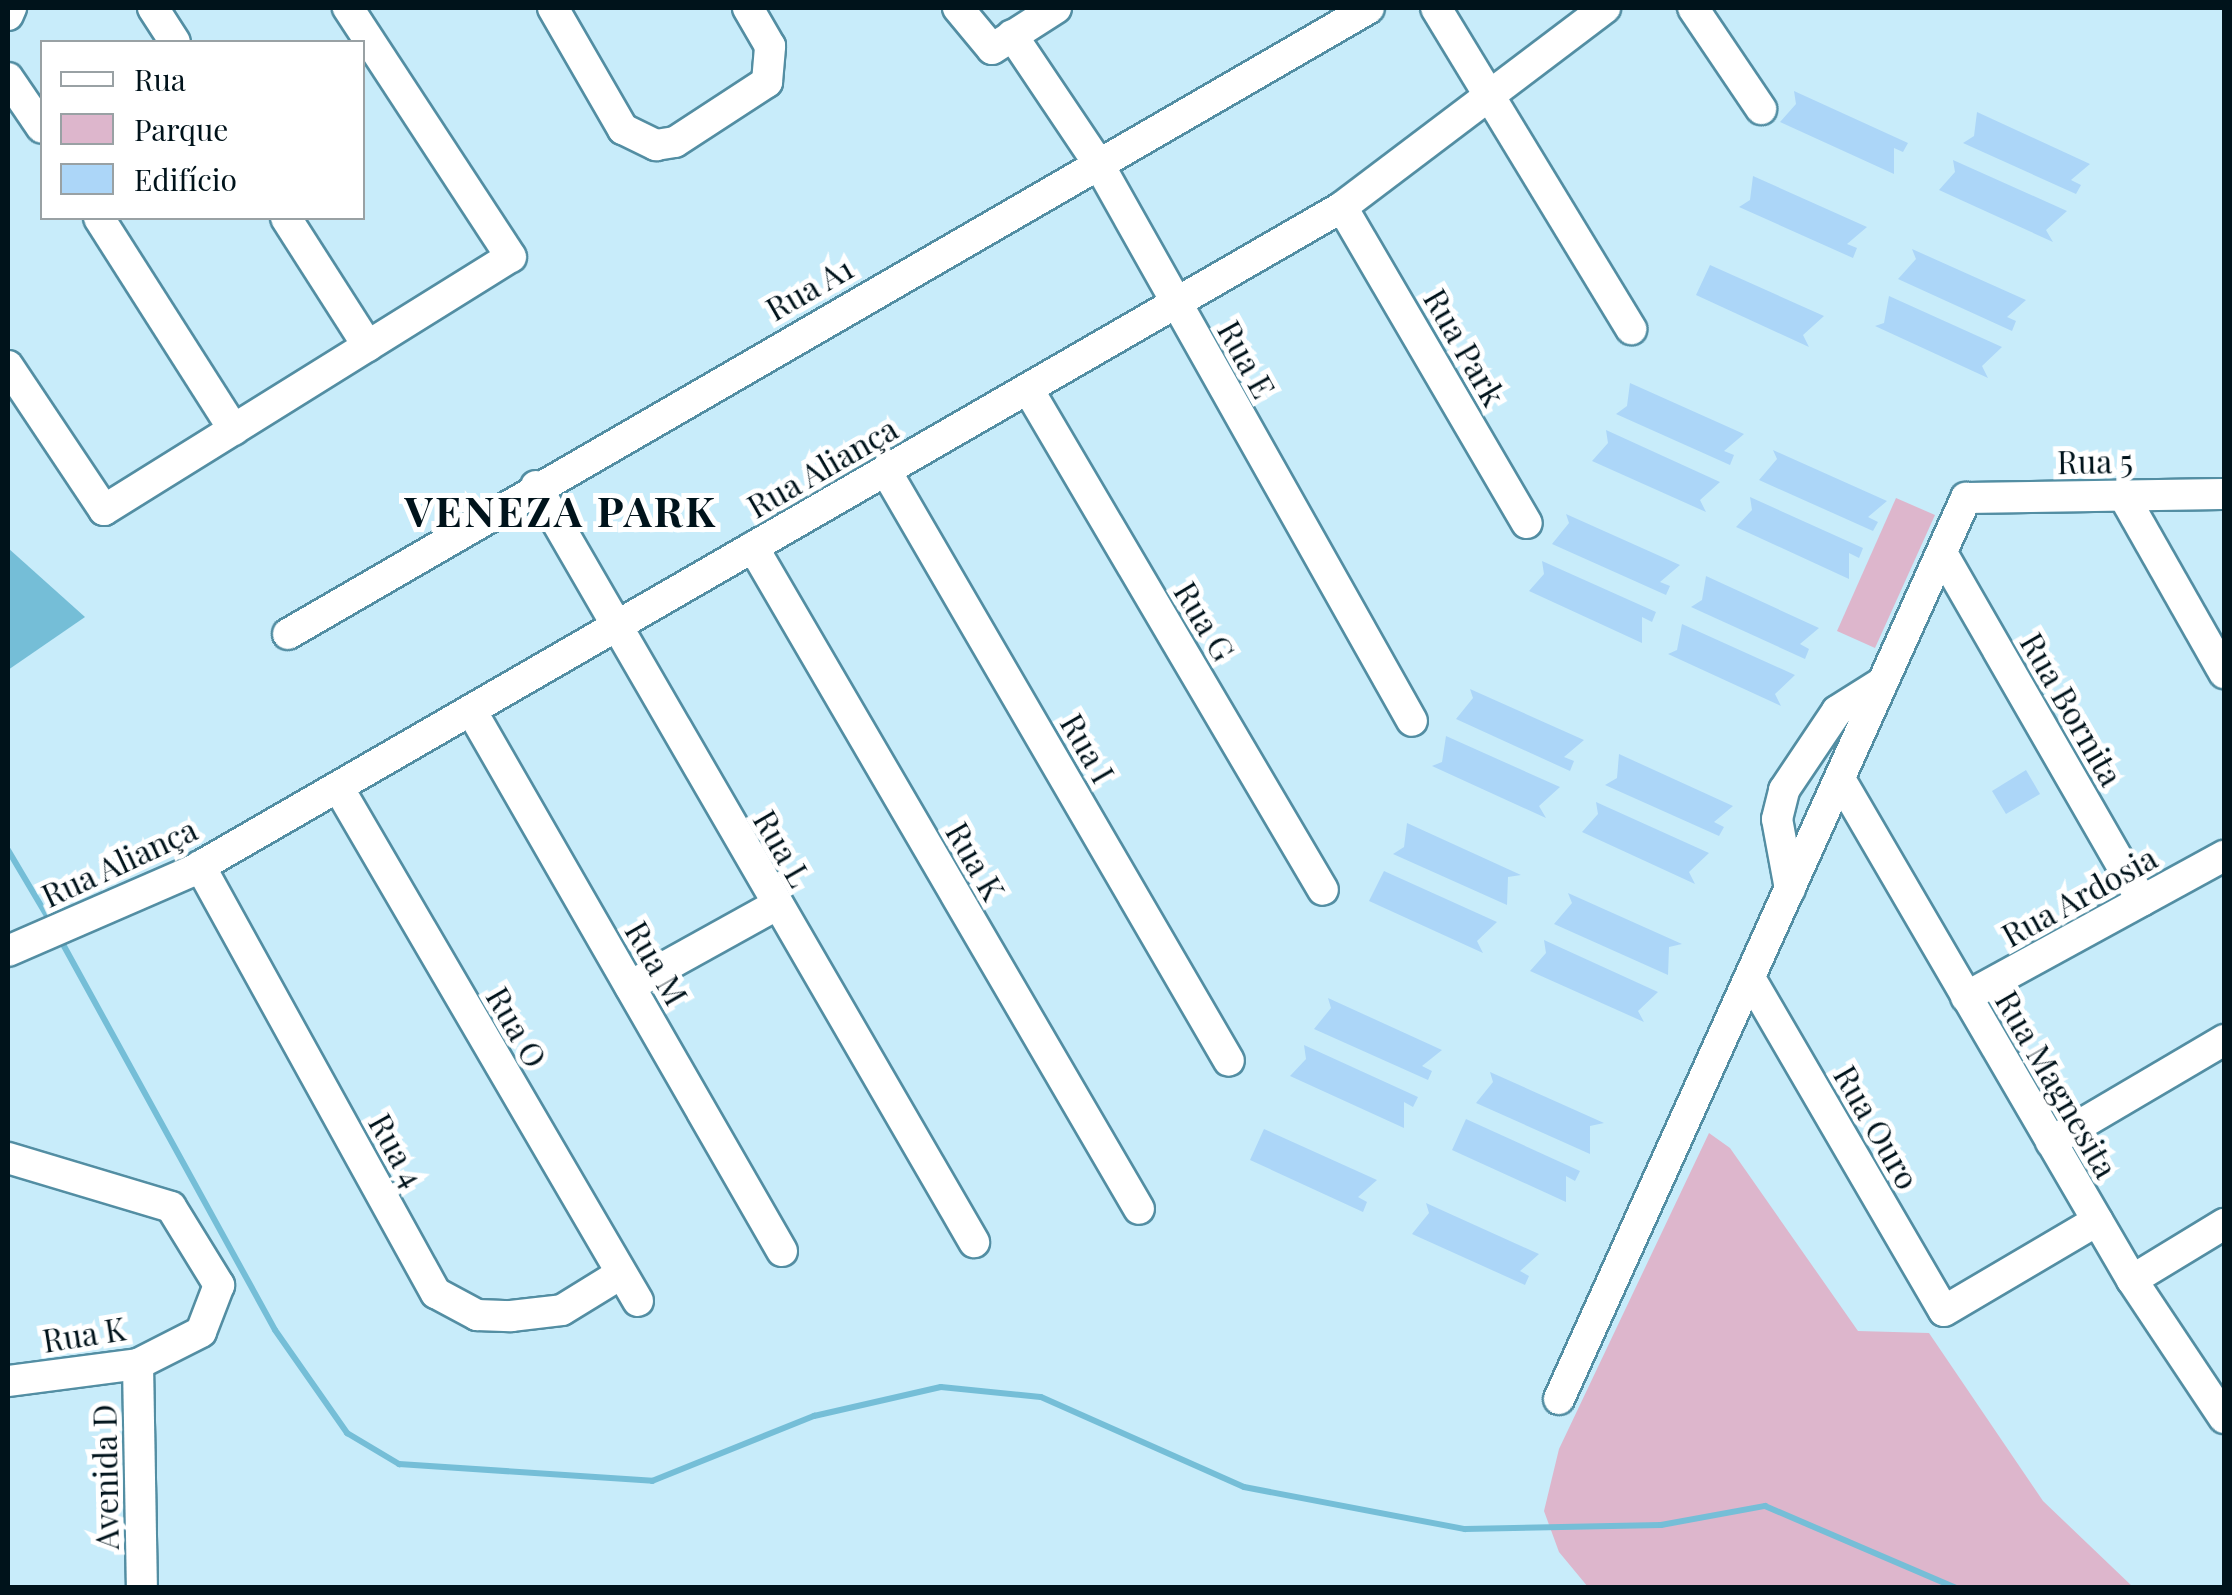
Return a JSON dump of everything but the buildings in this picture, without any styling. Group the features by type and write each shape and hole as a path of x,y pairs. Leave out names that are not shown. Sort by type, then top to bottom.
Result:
{"street":[{"path":"8,15 11,8"},
{"path":"153,8 174,40"},
{"path":"8,366 104,510 511,257 348,8"},
{"path":"554,8 623,129 656,144 675,142 767,82 770,46 748,8"},
{"name":"Rua E","path":"958,8 1002,42 1098,162 1412,721"},
{"path":"1002,42 1056,8"},
{"name":"Rua A1","path":"288,634 536,486 1369,8"},
{"path":"1436,8 1492,92 1631,329"},
{"name":"Rua Aliança","path":"19,946 200,866 1342,207 1606,8"},
{"path":"1693,8 1761,109"},
{"path":"8,78 40,125"},
{"name":"Rua Park","path":"1342,207 1527,523"},
{"path":"100,220 234,430"},
{"path":"287,220 368,346"},
{"name":"Rua G","path":"1028,389 1323,890"},
{"name":"Rua I","path":"886,470 1229,1061"},
{"name":"Rua L","path":"536,486 613,628 974,1242"},
{"name":"Rua 5","path":"1942,552 1966,498 2224,494"},
{"path":"2123,495 2224,673"},
{"name":"Rua K","path":"753,547 1138,1209"},
{"path":"1559,1399 1942,552"},
{"name":"Rua Bornita","path":"1942,552 2142,901"},
{"path":"1790,889 1777,818 1784,790 1804,751 1837,711 1884,682"},
{"name":"Rua M","path":"471,710 782,1251"},
{"path":"1804,751 1842,773"},
{"name":"Rua Magnesita","path":"1842,773 1966,997 2132,1280 2224,1416"},
{"name":"Rua O","path":"338,787 619,1276 638,1301"},
{"path":"1784,790 1826,808"},
{"name":"Rua Ardosia","path":"1966,997 2224,856"},
{"name":"Rua 4","path":"200,866 436,1294 477,1315 510,1316 562,1310 619,1276"},
{"path":"630,986 776,905"},
{"name":"Rua Ouro","path":"1750,978 1944,1311 2097,1221"},
{"path":"2051,1142 2224,1040"},
{"name":"Rua K","path":"8,1158 171,1206 219,1285 214,1312 201,1332 138,1364 8,1381"},
{"path":"2132,1280 2224,1224"},
{"name":"Avenida D","path":"138,1364 142,1588"}],"green space":[{"path":"1896,498 1935,515 1875,648 1837,631"},
{"path":"1709,1133 1730,1148 1858,1331 1929,1333 2043,1501 2133,1587 1588,1587 1559,1552 1544,1511 1559,1449"}],"water":[{"path":"8,548 85,617 8,670"}],"waterway":[{"path":"8,850 50,921"},
{"path":"59,937 275,1330 347,1433 399,1464 652,1481 814,1416 941,1387 1041,1397 1244,1487 1465,1529 1661,1525 1765,1506 1956,1588"}],"district":[{"name":"VENEZA PARK","path":"561,510"}]}
